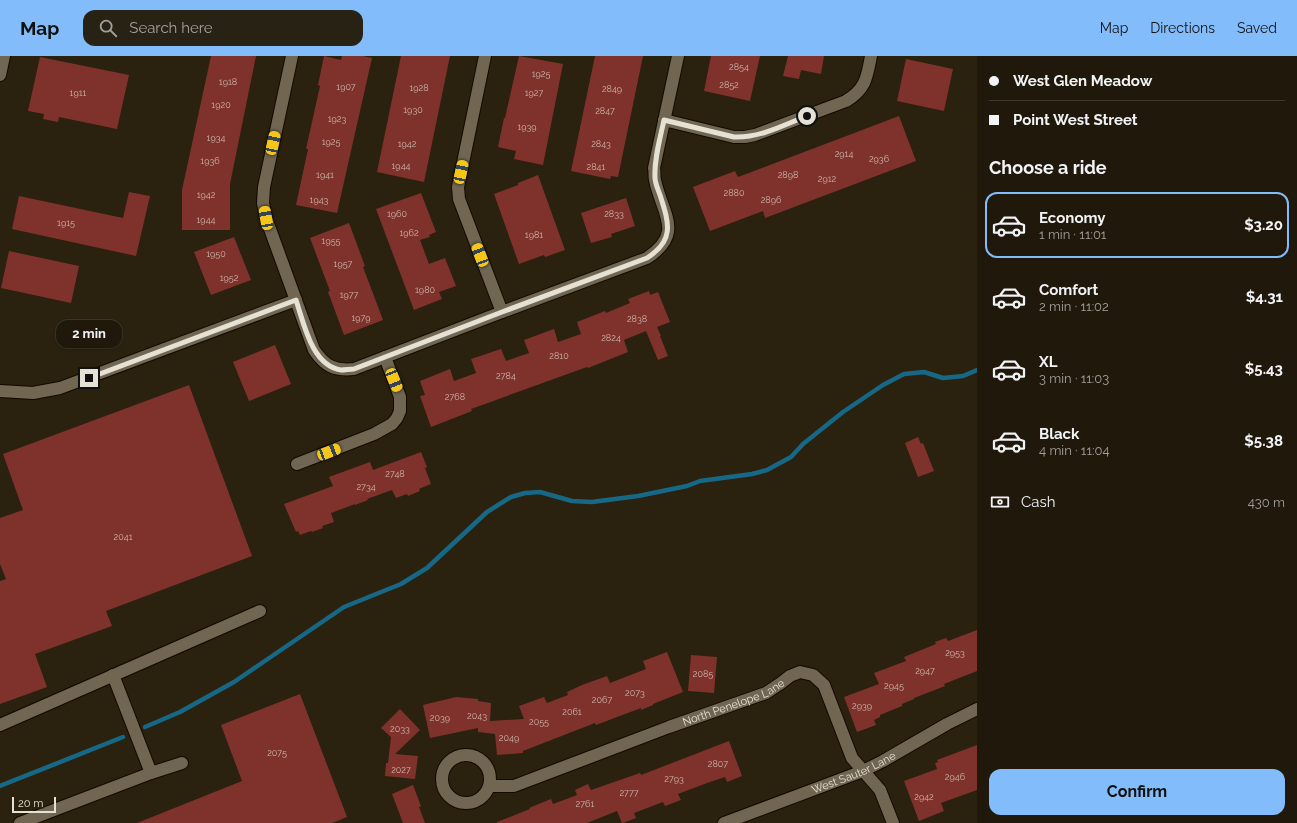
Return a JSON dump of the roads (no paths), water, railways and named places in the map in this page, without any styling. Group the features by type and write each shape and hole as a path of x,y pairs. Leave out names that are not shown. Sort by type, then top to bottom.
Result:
{"street":[{"path":"0,75 4,56"},
{"path":"292,56 264,187 266,218 314,350 320,359 330,366 342,370 354,369 647,258 657,252 664,243 668,232 668,218 655,180 654,168 678,56"},
{"path":"485,56 458,187 459,199 502,312"},
{"path":"664,120 734,137 756,135 846,101 854,96 861,89 866,80 871,56"},
{"path":"0,391 33,393 60,388 296,300"},
{"path":"297,464 374,434 392,424 397,418 400,411 400,397 385,357"},
{"path":"0,725 260,611"},
{"name":"North Penelope Lane","path":"490,786 514,786 669,727 766,693 790,676 800,672 813,675 824,685 852,758 880,790 893,823"},
{"path":"113,675 151,773"},
{"name":"West Sauter Lane","path":"724,823 863,771 977,709"},
{"path":"458,756 473,756 486,764 491,778 490,786 487,793 475,802 467,804 460,803 453,800 443,788 443,773 451,760 458,756"},
{"path":"20,823 151,773 182,763"}],"waterway":[{"path":"145,727 180,712 234,682 344,607 401,584 427,568 487,512 511,497 525,493 540,492 572,501 592,502 638,496 687,486 700,481 752,474 767,470 791,457 803,444 843,412 883,385 904,374 924,372 943,378 963,376 977,370"},
{"path":"0,786 123,737"}]}
